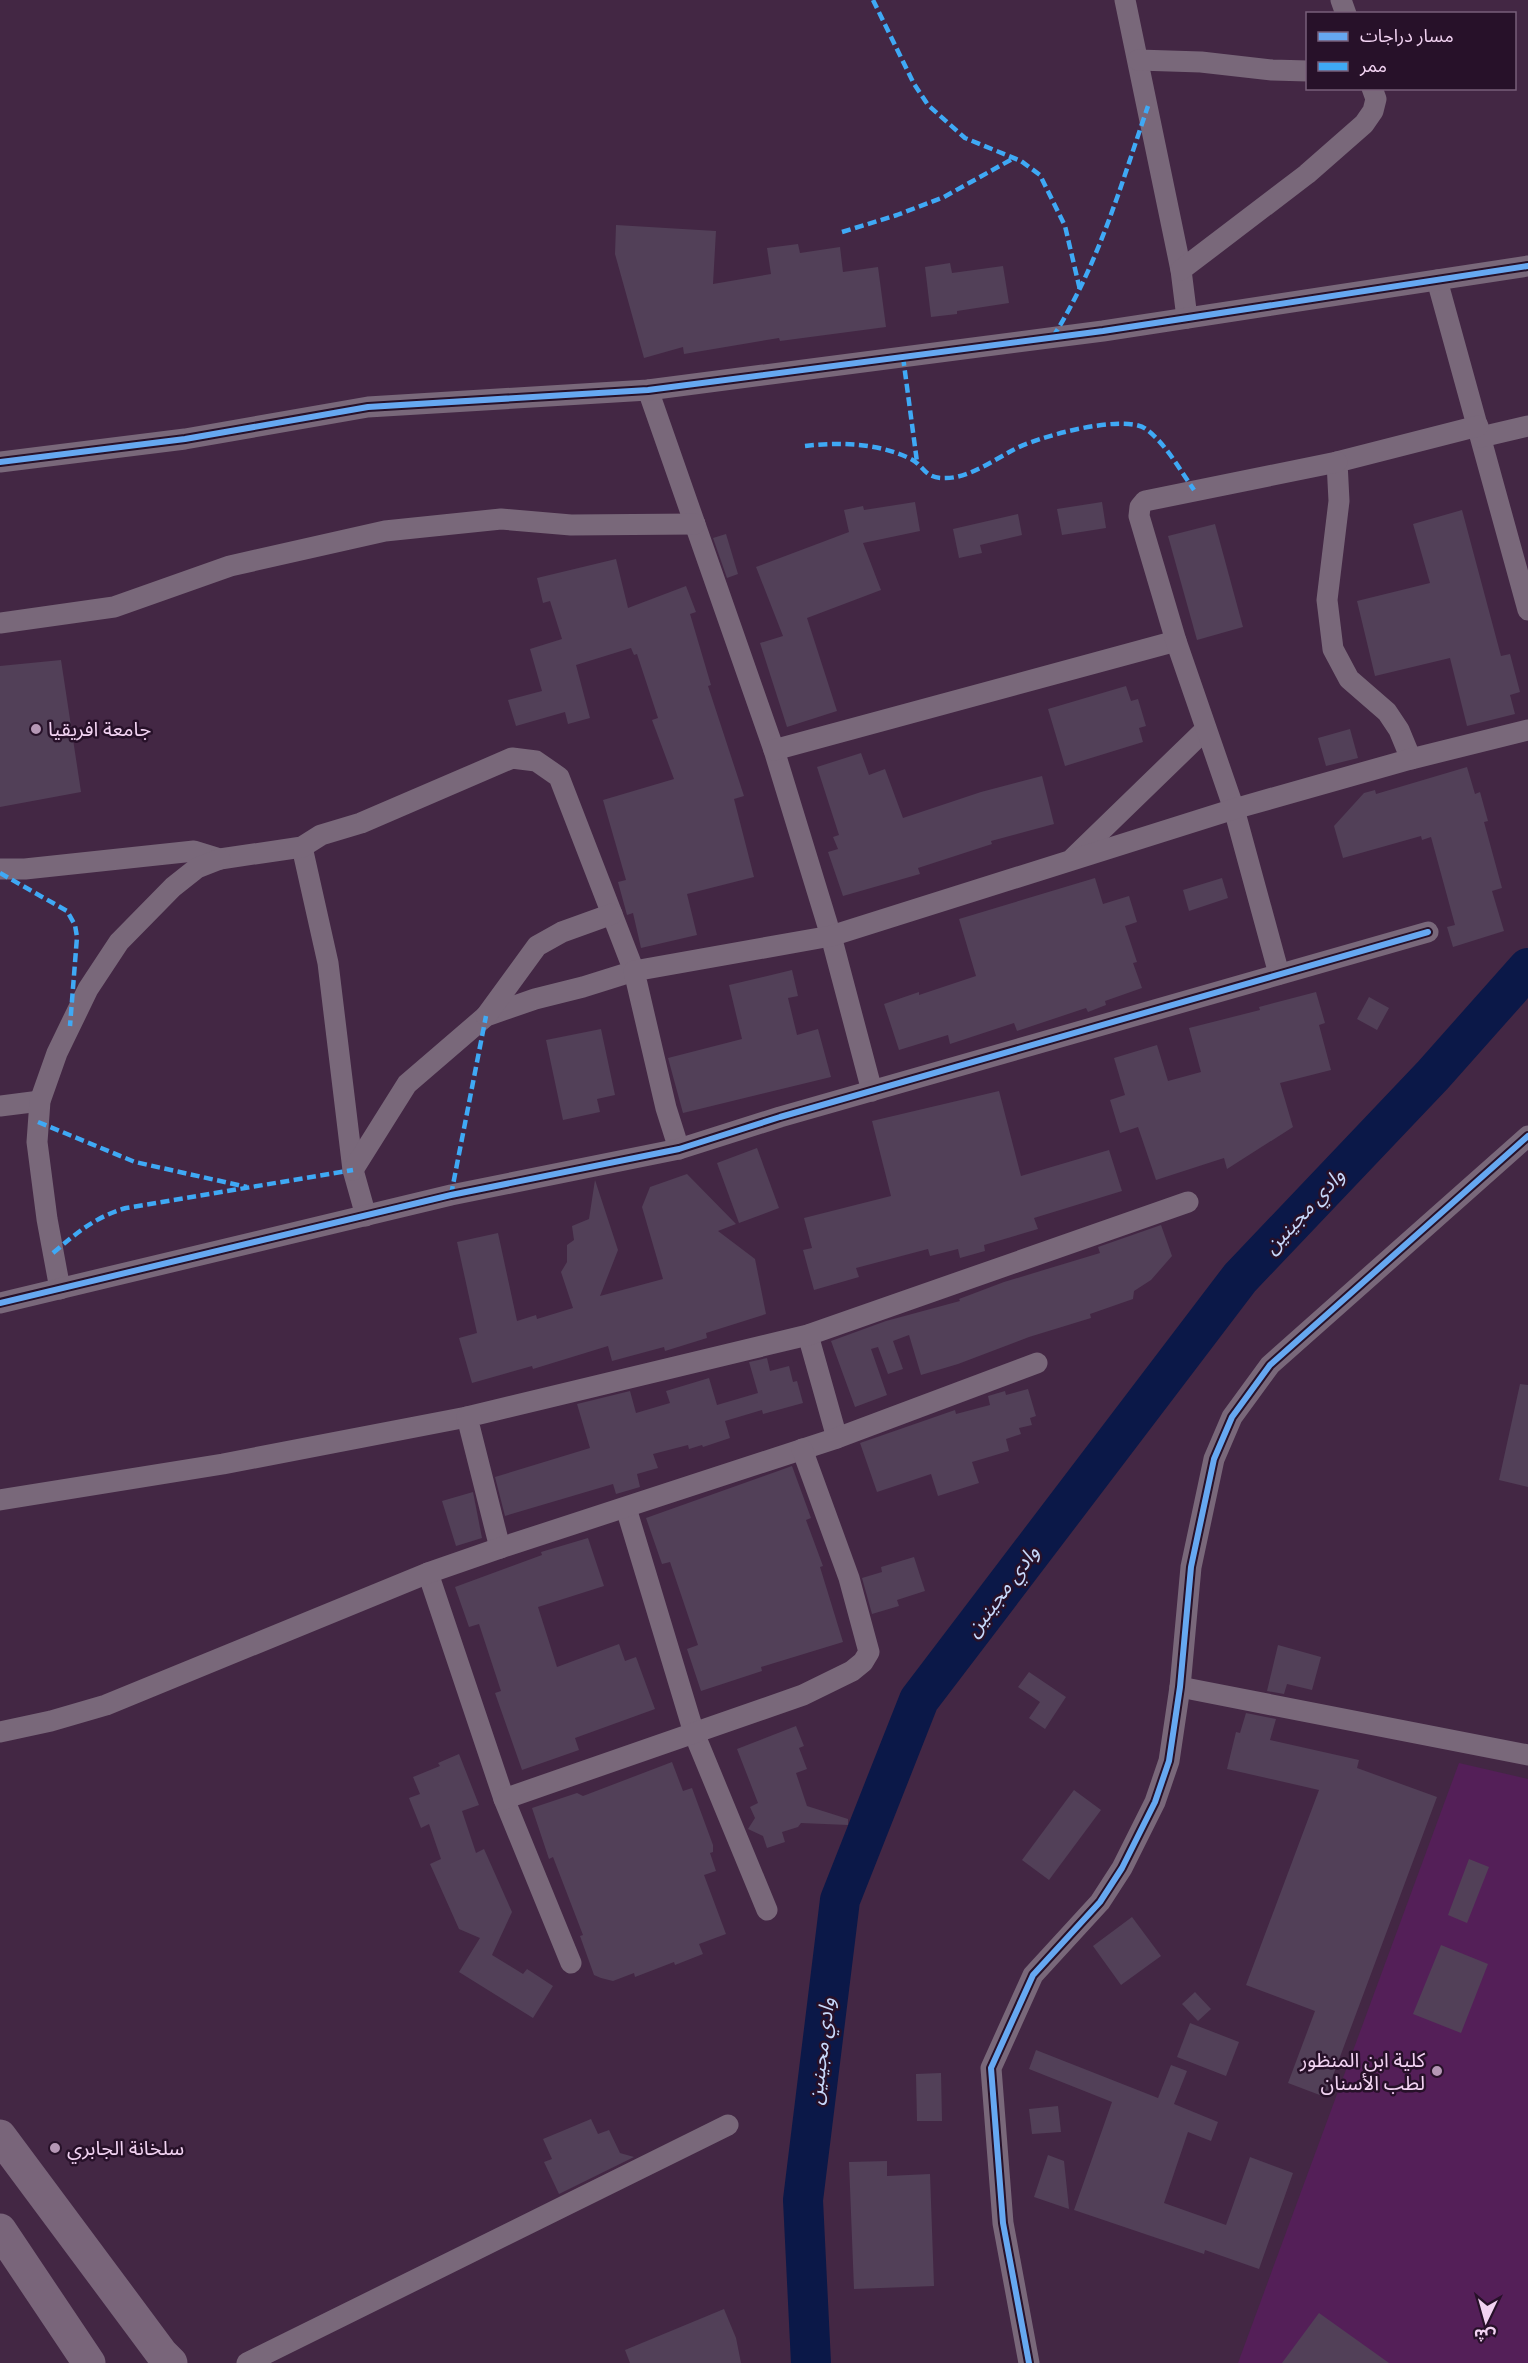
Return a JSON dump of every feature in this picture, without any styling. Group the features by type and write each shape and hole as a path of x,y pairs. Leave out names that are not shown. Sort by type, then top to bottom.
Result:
{"highway":[{"path":"0,2136 166,2360"},
{"path":"0,2230 89,2363"}],"street":[{"path":"1125,0 1181,270 1187,318"},
{"path":"1138,60 1201,62 1272,70 1306,71"},
{"path":"1181,270 1307,174 1364,124 1373,111 1376,99 1373,90"},
{"path":"0,462 185,439 368,406 648,390 1103,331 1528,266"},
{"path":"1437,280 1528,610"},
{"path":"648,390 774,750 831,936 872,1091"},
{"path":"1279,974 1234,809 1176,641 1139,516 1140,507 1145,501 1480,432 1528,426"},
{"path":"1336,462 1339,501 1327,600 1333,649 1349,679 1387,712 1399,730 1411,759"},
{"path":"0,623 114,607 230,566 385,531 501,519 571,525 695,524"},
{"path":"774,750 1176,641"},
{"path":"1070,861 1206,729"},
{"path":"486,1016 535,999 634,971 831,936 1234,809 1411,759 1528,730"},
{"path":"60,1289 45,1208 37,1142 40,1101 57,1053 88,989 119,942 196,868 220,859 302,847 321,835 361,823 512,758 536,761 559,777 634,971 666,1108 680,1149"},
{"path":"302,847 328,963 353,1170 366,1216"},
{"path":"0,869 25,869 194,851 220,859"},
{"path":"353,1170 406,1084 486,1016 537,945 562,932 612,914"},
{"path":"0,1303 451,1195 680,1149 780,1117 1428,932"},
{"path":"0,1106 40,1101"},
{"path":"1029,2363 1003,2223 991,2068 1034,1975 1100,1902 1122,1868 1155,1802 1169,1761 1180,1687 1191,1568 1215,1459 1232,1417 1270,1365 1528,1136"},
{"path":"0,1500 223,1464 467,1417 808,1335 1188,1203"},
{"path":"808,1335 837,1438"},
{"path":"0,1732 51,1721 106,1705 428,1573 837,1438 1037,1363"},
{"path":"467,1417 500,1548"},
{"path":"504,1799 803,1695 852,1671 863,1662 869,1652 849,1578 802,1449"},
{"path":"626,1508 694,1733 766,1910"},
{"path":"428,1573 504,1799 571,1963"},
{"path":"1180,1687 1528,1755"},
{"path":"247,2363 728,2125"}],"shaded area":[{"name":"كلية ابن المنظور لطب الأسنان","path":"1459,1763 1528,1779 1528,2363 1238,2363"}],"building":[{"path":"616,225 716,231 713,284 771,274 767,248 798,244 800,253 840,247 843,272 878,267 886,327 780,341 779,338 684,354 683,347 644,358 615,254"},
{"path":"950,263 952,273 1003,266 1009,303 931,317 925,267"},
{"path":"915,502 920,531 863,543 881,590 807,618 837,711 787,727 760,643 783,636 756,567 849,532 844,510 863,506 864,510"},
{"path":"1102,502 1106,528 1062,535 1057,509"},
{"path":"1462,510 1501,656 1510,654 1520,692 1510,695 1515,714 1467,726 1450,658 1375,676 1357,601 1430,583 1413,524"},
{"path":"1018,514 1022,535 980,545 982,553 959,558 953,529"},
{"path":"1215,524 1243,627 1197,640 1168,536"},
{"path":"726,534 738,574 727,578 713,538"},
{"path":"616,559 628,608 686,586 696,612 690,614 711,685 708,686 744,796 734,799 754,877 687,894 697,935 641,948 633,913 627,915 618,882 626,880 603,800 674,779 652,720 658,718 637,654 634,655 631,648 576,665 590,718 568,724 565,712 516,726 508,700 542,691 530,649 562,639 550,601 543,603 537,578"},
{"name":"جامعة افريقيا","path":"61,660 81,792 0,807 0,666"},
{"path":"1126,686 1131,701 1138,699 1146,726 1139,728 1143,742 1065,766 1048,709"},
{"path":"1350,729 1358,758 1326,766 1318,738"},
{"path":"861,753 869,775 885,769 903,818 981,792 1042,776 1054,824 991,841 992,844 918,868 920,874 843,896 828,852 838,849 833,837 839,835 817,767"},
{"path":"1467,767 1475,794 1480,792 1488,821 1484,822 1502,888 1492,891 1504,931 1453,947 1447,927 1455,925 1431,837 1422,840 1421,836 1343,858 1334,826 1364,793 1375,790 1376,794"},
{"path":"1095,878 1103,904 1129,896 1137,922 1125,926 1137,962 1133,963 1142,988 1105,1001 1106,1005 1088,1012 1086,1008 1017,1031 1014,1023 950,1044 948,1035 899,1050 884,1004 976,976 959,919"},
{"path":"1222,878 1228,898 1189,911 1183,890"},
{"path":"792,970 798,996 788,998 797,1035 818,1029 831,1077 683,1113 668,1058 742,1039 729,985"},
{"path":"1316,992 1325,1023 1319,1025 1331,1070 1280,1083 1293,1127 1227,1169 1224,1158 1156,1180 1138,1127 1120,1133 1110,1100 1125,1095 1114,1058 1157,1045 1168,1081 1201,1072 1189,1028 1260,1010 1259,1007"},
{"path":"1369,997 1389,1008 1377,1030 1357,1019"},
{"path":"601,1029 615,1095 597,1099 600,1112 563,1120 546,1040"},
{"path":"999,1091 1021,1176 1109,1150 1122,1191 1034,1218 1038,1229 984,1245 985,1251 960,1258 958,1249 930,1256 928,1249 856,1268 859,1277 814,1290 803,1250 812,1248 804,1218 891,1196 872,1121"},
{"path":"757,1148 779,1208 739,1223 717,1163"},
{"path":"687,1174 736,1224 718,1231 755,1259 766,1314 706,1333 707,1338 665,1351 664,1347 612,1361 608,1346 533,1369 532,1366 472,1383 459,1338 477,1333 457,1242 498,1233 517,1321 536,1315 537,1319 573,1308 561,1272 567,1262 567,1245 574,1240 572,1226 589,1219 595,1180 618,1250 600,1296 663,1279 642,1207 650,1187"},
{"path":"1161,1225 1172,1256 1151,1280 1134,1291 1133,1299 1090,1314 1091,1318 921,1375 909,1335 893,1341 903,1369 888,1374 878,1347 871,1349 887,1395 855,1407 831,1341 886,1321 960,1301 959,1299 1004,1282 1100,1253 1098,1247"},
{"path":"767,1358 770,1371 789,1366 793,1382 797,1381 803,1403 763,1414 762,1410 725,1421 730,1438 703,1447 702,1445 689,1449 688,1445 653,1454 658,1468 637,1474 640,1487 616,1494 613,1484 505,1516 495,1477 590,1448 577,1404 630,1391 636,1413 670,1403 666,1391 709,1378 717,1405 758,1393 749,1362"},
{"path":"1520,1384 1528,1385 1528,1487 1499,1480"},
{"path":"1028,1389 1036,1416 1030,1418 1032,1425 1019,1428 1021,1434 1006,1439 1009,1451 972,1462 979,1483 938,1496 931,1474 877,1492 860,1443 955,1410 956,1414 990,1405 988,1396 1005,1391 1006,1395"},
{"path":"792,1466 811,1518 806,1520 823,1566 820,1567 843,1642 761,1667 762,1671 701,1691 687,1649 698,1645 670,1562 662,1564 646,1518"},
{"path":"473,1492 482,1538 456,1546 442,1501"},
{"path":"588,1538 604,1586 538,1607 557,1667 619,1644 625,1661 636,1657 655,1709 575,1738 579,1750 522,1770 495,1693 501,1691 479,1624 469,1627 455,1587 542,1555 541,1552"},
{"path":"914,1557 925,1591 897,1600 899,1606 872,1614 862,1578 882,1572 881,1567"},
{"path":"1278,1645 1321,1657 1312,1690 1287,1684 1284,1694 1267,1691"},
{"path":"1029,1672 1066,1697 1045,1729 1029,1718 1040,1702 1018,1687"},
{"path":"1246,1713 1276,1719 1270,1740 1359,1760 1357,1768 1437,1797 1325,2097 1288,2083 1315,2011 1246,1985 1319,1790 1227,1769 1236,1732 1240,1733"},
{"path":"796,1726 804,1746 799,1748 807,1769 796,1773 807,1806 848,1819 848,1825 801,1823 798,1827 782,1832 785,1842 767,1848 763,1836 748,1829 755,1818 750,1807 758,1803 737,1749"},
{"path":"459,1754 479,1805 462,1811 476,1853 484,1849 512,1912 492,1955 523,1974 527,1969 553,1986 533,2018 459,1972 480,1938 459,1929 430,1864 441,1859 429,1824 421,1828 409,1798 420,1794 413,1777 440,1766 438,1763"},
{"path":"672,1762 683,1791 692,1788 713,1845 713,1852 710,1853 716,1871 704,1875 726,1934 699,1944 703,1954 675,1965 674,1962 635,1977 634,1973 613,1981 601,1978 594,1975 580,1936 583,1935 553,1857 549,1859 532,1808 577,1793 583,1796"},
{"path":"1074,1790 1101,1810 1049,1880 1022,1860"},
{"path":"1469,1859 1489,1867 1467,1923 1448,1915"},
{"path":"1132,1917 1161,1956 1121,1985 1093,1946"},
{"path":"1441,1945 1488,1964 1461,2033 1413,2014"},
{"path":"1195,1992 1211,2009 1198,2021 1182,2004"},
{"path":"1190,2023 1239,2042 1226,2076 1177,2057"},
{"path":"1036,2050 1158,2098 1171,2065 1187,2071 1174,2104 1218,2122 1211,2141 1188,2132 1164,2203 1226,2225 1250,2157 1293,2173 1259,2269 1205,2250 1204,2254 1074,2210 1112,2102 1029,2069"},
{"path":"941,2073 942,2121 917,2121 916,2074"},
{"path":"1058,2106 1061,2132 1032,2134 1029,2109"},
{"path":"591,2119 598,2134 609,2130 620,2153 634,2157 559,2194 544,2162 552,2159 543,2139"},
{"path":"1048,2155 1064,2161 1069,2209 1034,2197"},
{"path":"887,2161 887,2176 930,2174 934,2286 854,2289 849,2162"},
{"path":"724,2309 736,2338 741,2363 630,2363 625,2350"},
{"path":"1319,2313 1389,2363 1282,2363"}],"waterway":[{"name":"وادي مجينين","path":"811,2363 803,2200 840,1900 919,1700 1240,1278 1433,1075 1528,968"}],"marked path":[{"path":"873,0 914,84 928,105 965,138 1021,161 1040,175 1065,226 1080,290"},
{"path":"1053,337 1096,253 1148,106"},
{"path":"842,232 944,197 1014,158"},
{"path":"903,357 917,462"},
{"path":"805,446 844,444 884,449 909,458 928,474 946,478 972,472 1024,445 1059,433 1100,425 1135,425 1146,429 1160,442 1194,490"},
{"path":"0,873 67,911 75,925 77,937 70,1026"},
{"path":"451,1195 486,1016"},
{"path":"38,1122 135,1162 247,1187"},
{"path":"53,1253 96,1221 126,1208 353,1170"}],"cycle path":[{"path":"0,462 185,439 368,407 648,390 1103,331 1528,266"},
{"path":"0,1303 451,1195 679,1149 780,1117 1428,932"},
{"path":"1029,2363 1003,2223 991,2068 1033,1975 1100,1902 1122,1868 1155,1802 1169,1761 1180,1687 1191,1567 1214,1459 1232,1417 1270,1365 1528,1136"}],"place":[{"name":"جامعة افريقيا","path":"36,729"},
{"name":"كلية ابن المنظور لطب الأسنان","path":"1437,2071"},
{"name":"سلخانة الجابري","path":"55,2148"}]}
